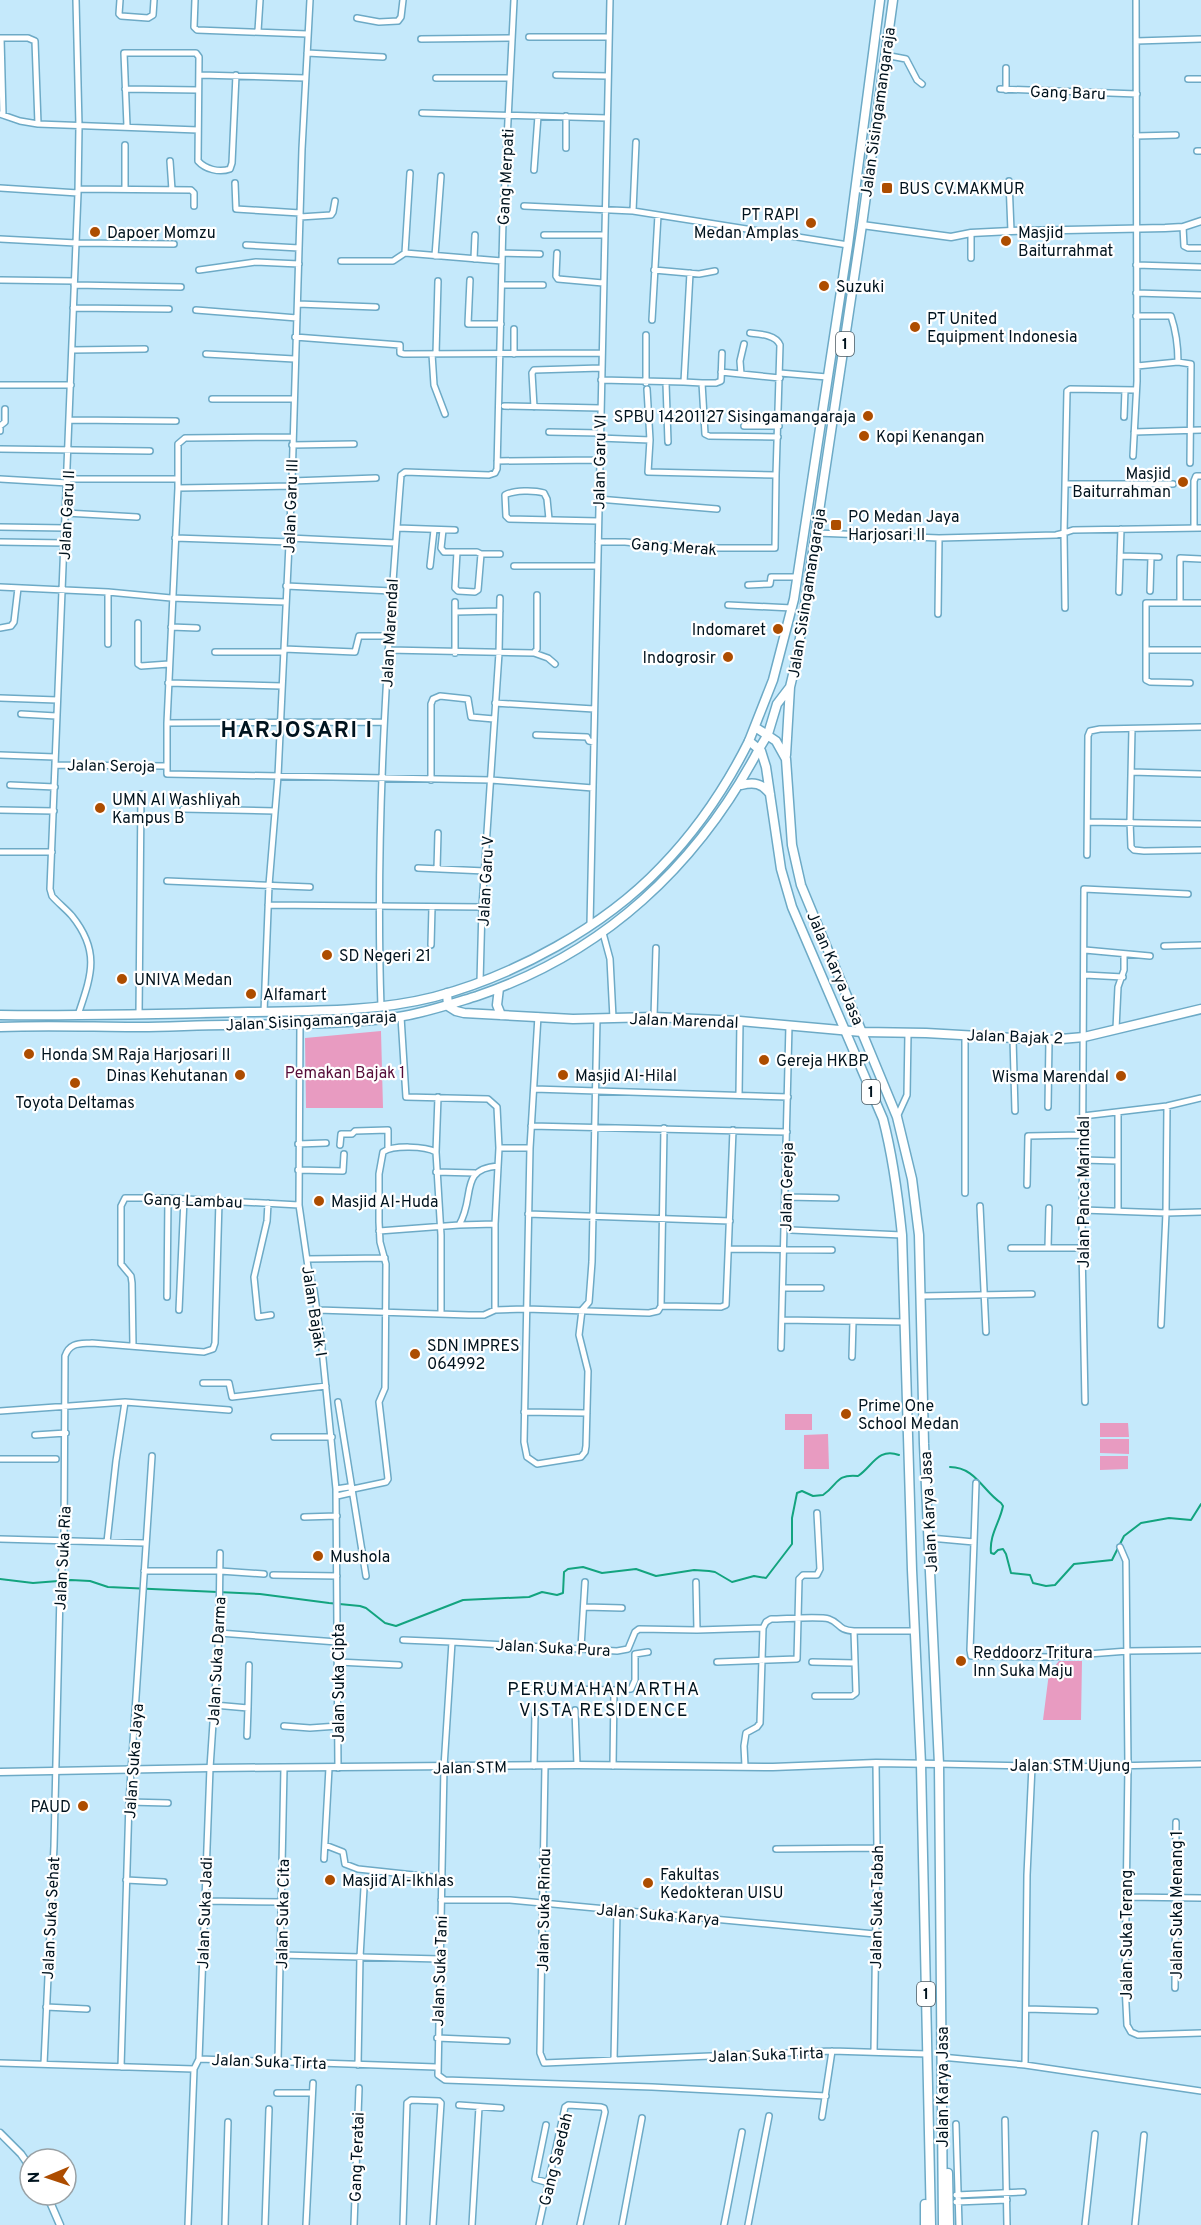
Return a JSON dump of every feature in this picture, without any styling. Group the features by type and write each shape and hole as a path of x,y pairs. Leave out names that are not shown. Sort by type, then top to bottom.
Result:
{"main road":[{"name":"Jalan Sisingamangaraja","path":"0,1014 264,1012 381,1007 434,997 480,982 527,961 590,925 640,886 678,849 718,794 735,767 755,727 776,673 792,608 848,245 880,0"},
{"name":"Jalan Sisingamangaraja","path":"0,1027 300,1023 401,1017 448,1006 548,967 603,933 671,874 700,842 741,784 768,734 777,704 790,687 797,658 862,225 893,0"},
{"name":"Jalan Karya Jasa","path":"790,687 786,759 792,845 796,867 820,934 897,1117 912,1179 919,1235 924,1444 939,1764 943,2225"},
{"path":"755,727 768,734 780,746 786,759"},
{"path":"748,741 759,749"},
{"name":"Jalan Karya Jasa","path":"759,749 766,767 781,869 792,907 846,1030 882,1119 892,1151 902,1235 921,1764 931,2225"},
{"path":"741,784 752,782 761,785 770,795"},
{"path":"499,988 497,1005 501,1015"},
{"path":"447,993 448,1006"},
{"path":"434,997 436,1008"},
{"name":"Jalan Marendal","path":"448,1006 456,1011 501,1015 573,1019 654,1017 740,1021 862,1032"},
{"name":"Jalan Bajak 2","path":"862,1032 1049,1040 1084,1037 1201,1009"},
{"path":"907,1376 923,1375"},
{"path":"942,2107 953,2198 950,2225"},
{"path":"925,2225 928,2109"}],"street":[{"name":"Jalan Garu II","path":"76,0 78,191 51,892 79,926 92,956 89,982 78,1015"},
{"path":"120,0 119,14 121,16 148,18 153,15 154,0"},
{"path":"195,0 195,29 307,34"},
{"path":"258,31 260,0"},
{"name":"Jalan Garu III","path":"264,1012 292,483 294,359 310,0"},
{"path":"357,18 380,22 398,21 401,17 403,0"},
{"name":"Gang Merpati","path":"500,354 502,254 514,0"},
{"name":"Jalan Garu VI","path":"590,925 610,0"},
{"path":"1133,456 1137,366 1136,0"},
{"path":"529,37 609,37"},
{"path":"38,124 36,43 28,38 1,38 1,114 38,124 198,130"},
{"path":"421,39 511,38"},
{"path":"1136,42 1201,39"},
{"path":"307,52 383,57"},
{"path":"127,126 123,56 125,53 196,53 200,57 197,157 201,164 220,171 230,169 236,75"},
{"path":"885,55 906,59 917,80 922,84"},
{"name":"Gang Baru","path":"1006,68 1003,90 1137,94"},
{"path":"200,75 305,78"},
{"path":"556,75 608,76"},
{"path":"436,78 510,78"},
{"path":"1188,79 1201,80"},
{"path":"125,89 198,90"},
{"path":"422,113 607,118"},
{"path":"534,170 538,116"},
{"path":"566,116 566,148"},
{"path":"1136,136 1176,135"},
{"path":"633,211 636,142"},
{"path":"124,189 125,146"},
{"path":"170,161 172,190"},
{"path":"405,253 410,172"},
{"path":"435,256 441,176"},
{"path":"1009,181 1011,231"},
{"path":"235,183 236,209"},
{"path":"0,188 78,191 192,190 194,206"},
{"path":"226,208 300,215 331,215 335,201"},
{"path":"524,206 633,211 848,245"},
{"path":"652,320 658,215"},
{"path":"862,225 939,236 1011,231 1183,227 1201,221"},
{"path":"1183,227 1184,246 1201,248"},
{"path":"971,233 971,258"},
{"path":"474,259 475,235"},
{"path":"544,235 604,235"},
{"path":"0,239 76,243 174,244"},
{"path":"246,245 299,248"},
{"path":"341,261 393,261 405,253 502,261"},
{"path":"557,253 558,279 603,283"},
{"path":"502,254 540,254"},
{"path":"199,270 256,262 299,264"},
{"path":"1136,265 1201,267"},
{"path":"654,270 703,274 715,271"},
{"path":"684,382 690,273"},
{"path":"470,279 468,324 501,324"},
{"path":"0,280 181,286"},
{"path":"438,281 434,385 445,414"},
{"path":"502,285 543,285"},
{"path":"1136,293 1201,295"},
{"path":"298,304 376,307"},
{"path":"74,308 169,309"},
{"path":"196,310 297,318"},
{"path":"1136,316 1165,315 1172,317 1174,334 1178,343 1178,362"},
{"path":"514,329 514,354"},
{"path":"646,335 650,440 648,472 776,475 779,426 779,341 750,333"},
{"path":"295,337 400,345 402,354 601,353"},
{"path":"741,374 740,361 744,344"},
{"path":"72,350 145,349"},
{"path":"601,380 647,386 684,382 718,383 722,372 722,353"},
{"path":"206,354 294,359"},
{"path":"500,354 497,461 599,460"},
{"path":"1137,366 1178,362 1192,365 1190,463"},
{"path":"534,407 532,373 534,370 601,368"},
{"path":"722,372 827,377"},
{"path":"666,383 668,441"},
{"path":"702,383 704,431 707,436 778,437"},
{"path":"0,385 71,385"},
{"path":"1065,608 1067,390 1136,390"},
{"path":"1124,417 1125,390"},
{"path":"212,399 293,399"},
{"path":"504,406 600,408"},
{"path":"0,431 0,426 5,424 5,409"},
{"path":"744,416 779,417"},
{"path":"70,420 176,422"},
{"path":"744,426 779,426"},
{"path":"1134,432 1201,430"},
{"path":"549,432 650,440"},
{"path":"292,437 183,439 178,444 178,488 168,683 166,766 168,775 491,780 593,788"},
{"path":"292,446 354,444"},
{"path":"0,449 150,451"},
{"name":"Jalan Marendal","path":"381,1007 381,779 395,543 403,472 492,475 496,471 497,461"},
{"name":"Gang Merak","path":"598,542 625,542 685,548 750,550 775,548 776,475"},
{"path":"1194,528 1194,481 1196,476 1201,476"},
{"path":"178,488 375,478"},
{"path":"0,479 68,481 178,479"},
{"path":"1066,484 1173,484"},
{"path":"549,519 548,499 544,493 510,492 505,495 508,519 598,521"},
{"path":"598,499 717,509"},
{"path":"66,513 137,518"},
{"path":"0,527 66,528"},
{"path":"397,528 455,530"},
{"path":"817,533 939,538 1056,535 1073,530 1201,528"},
{"path":"1119,592 1120,529"},
{"path":"430,566 434,530"},
{"path":"443,530 442,550 446,552 500,554"},
{"path":"175,538 395,543"},
{"path":"938,614 939,538"},
{"path":"0,542 65,543"},
{"path":"457,552 455,588 458,591 475,592 478,590 481,554"},
{"path":"1120,556 1160,557"},
{"path":"1150,557 1150,591"},
{"path":"1180,603 1180,558 1201,559"},
{"path":"514,566 597,566"},
{"path":"748,585 770,584 771,577 797,577"},
{"path":"286,586 392,591"},
{"path":"0,587 108,592 171,598 285,602"},
{"path":"0,628 11,626 14,622 18,588"},
{"path":"108,592 108,644"},
{"path":"534,653 537,649 537,595"},
{"name":"Jalan Garu V","path":"480,982 482,907 499,653 500,598"},
{"path":"455,602 455,652"},
{"path":"1190,683 1147,682 1146,603 1201,603"},
{"path":"728,605 792,608"},
{"path":"455,612 500,611"},
{"path":"138,623 138,664 141,666 169,664"},
{"path":"171,627 197,628"},
{"path":"215,652 355,652 358,636 389,636"},
{"path":"388,650 534,653 548,658 555,664"},
{"path":"1146,651 1201,650"},
{"path":"168,683 282,686"},
{"path":"431,780 430,721 433,699 440,696 468,699 471,717 494,719"},
{"path":"0,698 57,700"},
{"path":"495,703 594,709"},
{"path":"21,714 56,716"},
{"path":"167,723 384,722"},
{"path":"1087,855 1088,736 1090,732 1096,729 1201,727"},
{"path":"1132,729 1130,842 1134,850 1201,849"},
{"path":"536,735 587,737 589,741 594,742"},
{"path":"0,755 55,757"},
{"name":"Jalan Seroja","path":"55,765 166,766"},
{"path":"1131,772 1201,774"},
{"path":"10,785 55,787"},
{"path":"139,1014 141,794"},
{"path":"183,809 275,811"},
{"path":"0,810 54,811"},
{"path":"1088,822 1201,824"},
{"path":"437,869 438,833"},
{"path":"0,852 52,852"},
{"path":"418,868 485,871"},
{"path":"167,881 310,887"},
{"name":"Jalan Panca Marindal","path":"1085,1402 1082,1248 1084,889 1188,894"},
{"path":"268,905 482,907"},
{"path":"431,945 432,907"},
{"path":"603,933 610,967 613,1018"},
{"path":"1164,946 1201,945"},
{"path":"654,1017 656,948"},
{"path":"1085,950 1150,957"},
{"path":"1116,1029 1118,987 1123,977 1124,955"},
{"path":"1085,975 1123,977"},
{"path":"538,1016 530,1148 524,1442 528,1457 531,1462 537,1464 581,1457 585,1452 588,1371 579,1335 582,1310 590,1297 592,1262 597,1018"},
{"path":"401,1017 406,1097 488,1099 493,1101 499,1112 495,1310"},
{"path":"739,1095 740,1021"},
{"name":"Jalan Bajak I","path":"300,1023 299,1205 306,1259 318,1310 332,1437 336,1489 338,1598"},
{"name":"Jalan Gereja","path":"782,1348 789,1025"},
{"path":"897,1117 907,1095 908,1033"},
{"path":"965,1035 965,1193"},
{"path":"1013,1038 1015,1111"},
{"path":"1048,1107 1049,1040"},
{"path":"534,1089 788,1097"},
{"path":"438,1096 436,1172 440,1227 441,1313"},
{"path":"1083,1116 1167,1106 1201,1098"},
{"path":"1161,1325 1166,1213 1167,1106"},
{"path":"1118,1112 1118,1210"},
{"path":"531,1125 787,1132"},
{"path":"318,1310 484,1315 495,1310 526,1309 649,1313 658,1311 661,1306 664,1128"},
{"path":"340,1145 341,1134 352,1134 355,1131 388,1130 388,1149"},
{"path":"661,1306 721,1307 726,1305 733,1130"},
{"path":"1027,1185 1028,1136 1083,1135"},
{"path":"298,1144 327,1143"},
{"path":"336,1489 349,1487 353,1489 386,1482 388,1479 379,1402 385,1388 386,1313 385,1258 379,1231 379,1174 382,1155 388,1149 417,1148 431,1149 436,1152"},
{"path":"499,1148 530,1148"},
{"path":"298,1170 343,1171 344,1154"},
{"path":"1083,1160 1118,1161"},
{"path":"459,1225 465,1214 471,1179 475,1173 486,1167 498,1166"},
{"path":"436,1172 475,1173"},
{"path":"786,1197 836,1198"},
{"name":"Gang Lambau","path":"133,1346 132,1283 121,1264 122,1202 129,1198 168,1198 299,1205"},
{"path":"167,1297 168,1198"},
{"path":"179,1310 184,1199"},
{"path":"133,1346 204,1352 213,1349 219,1201"},
{"path":"268,1203 267,1221 254,1277 258,1317 271,1316"},
{"path":"980,1206 986,1332"},
{"path":"1048,1208 1048,1247"},
{"path":"1083,1210 1201,1212"},
{"path":"528,1214 730,1221"},
{"path":"379,1231 495,1224"},
{"path":"791,1230 902,1235"},
{"path":"1011,1248 1082,1248"},
{"path":"729,1249 832,1251"},
{"path":"306,1259 385,1258"},
{"path":"783,1288 821,1288"},
{"path":"921,1296 1032,1293"},
{"path":"783,1320 905,1322"},
{"path":"852,1358 853,1322"},
{"name":"Jalan Suka Ria","path":"56,1771 60,1594 64,1542 65,1356 74,1344 133,1346"},
{"path":"203,1383 229,1383 232,1397 326,1386"},
{"path":"107,1542 125,1402"},
{"path":"0,1411 125,1402 229,1410"},
{"path":"338,1402 366,1576"},
{"path":"525,1412 587,1413"},
{"path":"35,1435 66,1433"},
{"path":"274,1437 332,1437"},
{"name":"Jalan Suka Jaya","path":"121,2067 129,1803 152,1456"},
{"path":"0,1459 56,1459"},
{"path":"976,1483 969,1650 971,1656 1049,1657 1128,1651 1201,1650"},
{"path":"336,1496 350,1493 353,1489"},
{"path":"717,1662 796,1659 800,1577 817,1575 820,1569 817,1513"},
{"path":"304,1517 337,1516"},
{"path":"930,1538 974,1542"},
{"path":"0,1539 145,1543"},
{"name":"Jalan Suka Terang","path":"1120,1547 1126,1564 1128,1651 1125,1985 1129,2030 1138,2035 1201,2033"},
{"name":"Jalan Suka Darma","path":"210,1768 219,1633 220,1553"},
{"path":"144,1571 220,1571 264,1575"},
{"path":"273,1575 337,1576"},
{"path":"581,1647 585,1582"},
{"path":"696,1582 697,1630"},
{"name":"Jalan Suka Cipta","path":"338,1598 338,1768"},
{"path":"585,1607 622,1608"},
{"name":"Jalan Suka Pura","path":"403,1640 625,1650 631,1646 635,1632 639,1629 763,1628 771,1619 830,1619 844,1630 854,1631"},
{"path":"745,1766 746,1732 760,1723 763,1628"},
{"path":"815,1696 854,1695 857,1689 854,1631 915,1631"},
{"path":"219,1633 338,1642"},
{"path":"444,1767 452,1641"},
{"path":"516,1688 631,1689 635,1680 635,1654 648,1652"},
{"path":"338,1662 399,1665"},
{"path":"812,1662 855,1663"},
{"path":"247,1736 249,1665"},
{"path":"613,1766 614,1690"},
{"path":"214,1705 248,1708"},
{"path":"575,1710 576,1766"},
{"path":"534,1766 535,1714"},
{"path":"284,1726 310,1728 338,1726"},
{"name":"Jalan Suka Tabah","path":"874,2052 876,1763"},
{"name":"Jalan STM","path":"0,1772 210,1768 939,1764"},
{"name":"Jalan STM Ujung","path":"939,1764 1067,1767 1201,1764"},
{"name":"Jalan Suka Rindu","path":"540,2053 545,1766"},
{"path":"1025,2065 1027,1896 1032,1766"},
{"name":"Jalan Suka Tani","path":"436,2067 444,1767"},
{"name":"Jalan Suka Jadi","path":"199,2059 210,1768"},
{"name":"Jalan Suka Cita","path":"278,2061 284,1768"},
{"path":"324,1859 329,1768"},
{"name":"Jalan Suka Sehat","path":"44,2064 56,1771"},
{"path":"129,1803 168,1803"},
{"name":"Jalan Suka Menang 1","path":"1176,1822 1176,1988"},
{"path":"325,1845 343,1852 345,1864 358,1869 442,1878"},
{"path":"776,1849 877,1848"},
{"path":"126,1880 164,1882"},
{"path":"358,2065 364,1888"},
{"path":"1126,1897 1201,1898"},
{"name":"Jalan Suka Karya","path":"441,1900 510,1900 875,1934"},
{"path":"204,1901 282,1902"},
{"path":"614,2060 616,1911"},
{"path":"281,1955 440,1959"},
{"path":"46,2007 87,2009"},
{"path":"1027,2009 1095,2012"},
{"path":"437,2038 507,2041"},
{"path":"822,2117 831,2051"},
{"name":"Jalan Suka Tirta","path":"540,2053 542,2062 547,2064 831,2051 927,2054"},
{"path":"941,2057 1025,2065 1201,2091"},
{"name":"Jalan Suka Tirta","path":"0,2063 194,2069 199,2059 436,2067"},
{"path":"436,2067 438,2075 445,2080 826,2096"},
{"path":"188,2225 194,2069"},
{"path":"306,2225 313,2083"},
{"name":"Gang Teratai","path":"354,2225 359,2088"},
{"path":"277,2093 312,2093"},
{"path":"404,2225 407,2103 411,2100 440,2101 441,2103 433,2225"},
{"path":"459,2105 501,2108"},
{"name":"Gang Saedah","path":"539,2225 565,2108 568,2105 584,2105 604,2108 579,2225"},
{"path":"472,2225 479,2107"},
{"path":"265,2225 269,2109"},
{"path":"748,2225 769,2116"},
{"path":"622,2225 642,2118"},
{"path":"1005,2120 1007,2225"},
{"path":"225,2225 228,2122"},
{"path":"956,2124 953,2198 959,2225"},
{"path":"546,2125 535,2178 549,2183"},
{"path":"724,2225 742,2132"},
{"path":"0,2133 18,2151"},
{"path":"1085,2225 1095,2134"},
{"path":"1135,2225 1144,2135"},
{"path":"953,2198 1023,2192"},
{"path":"953,2198 1007,2200"},
{"path":"52,2207 60,2225"}],"green space":[{"name":"Pemakan Bajak 1","path":"381,1031 383,1108 306,1108 305,1038"},
{"path":"785,1414 812,1414 812,1430 785,1430"},
{"path":"1100,1423 1128,1423 1129,1437 1100,1437"},
{"path":"828,1434 829,1469 804,1469 804,1435"},
{"path":"1100,1439 1129,1439 1129,1454 1100,1453"},
{"path":"1100,1456 1128,1456 1128,1469 1100,1470"},
{"path":"1059,1661 1082,1661 1081,1720 1043,1720 1049,1673"}],"waterway":[{"path":"0,1579 33,1583 90,1581 108,1587 260,1594 360,1606 385,1623 396,1626 463,1600 529,1597 542,1592 557,1595 563,1593 564,1572 568,1569 583,1567 602,1573 636,1569 656,1576 694,1570 709,1571 732,1582 754,1576 766,1578 792,1544 792,1518 797,1493 802,1491 813,1496 823,1495 841,1478 858,1476 880,1456 892,1453 899,1455"},
{"path":"950,1467 959,1468 972,1475 1003,1506 993,1534 991,1553 994,1554 1003,1549 1011,1573 1030,1575 1033,1583 1046,1586 1055,1585 1074,1564 1112,1560 1124,1536 1141,1523 1169,1518 1191,1520 1201,1504"}],"place":[{"name":"BUS CV.MAKMUR","path":"887,188"},
{"name":"PT RAPI Medan Amplas","path":"811,223"},
{"name":"Dapoer Momzu","path":"95,232"},
{"name":"Masjid Baiturrahmat","path":"1006,241"},
{"name":"Suzuki","path":"824,286"},
{"name":"PT United Equipment Indonesia","path":"915,327"},
{"name":"SPBU 14201127 Sisingamangaraja","path":"868,416"},
{"name":"Kopi Kenangan","path":"864,436"},
{"name":"Masjid Baiturrahman","path":"1183,482"},
{"name":"PO Medan Jaya Harjosari II","path":"836,525"},
{"name":"Indomaret","path":"778,629"},
{"name":"Indogrosir","path":"728,657"},
{"name":"UMN Al Washliyah Kampus B","path":"100,808"},
{"name":"SD Negeri 21","path":"327,955"},
{"name":"UNIVA Medan","path":"122,979"},
{"name":"Alfamart","path":"251,994"},
{"name":"Honda SM Raja Harjosari II","path":"29,1054"},
{"name":"Gereja HKBP","path":"764,1060"},
{"name":"Dinas Kehutanan","path":"240,1075"},
{"name":"Masjid Al-Hilal","path":"563,1075"},
{"name":"Wisma Marendal","path":"1121,1076"},
{"name":"Toyota Deltamas","path":"75,1083"},
{"name":"Masjid Al-Huda","path":"319,1201"},
{"name":"SDN IMPRES 064992","path":"415,1354"},
{"name":"Prime One School Medan","path":"846,1414"},
{"name":"Mushola","path":"318,1556"},
{"name":"Reddoorz Tritura Inn Suka Maju","path":"961,1661"},
{"name":"PAUD","path":"83,1806"},
{"name":"Masjid Al-Ikhlas","path":"330,1880"},
{"name":"Fakultas Kedokteran UISU","path":"648,1883"}],"district":[{"name":"HARJOSARI I","path":"297,729"},
{"name":"PERUMAHAN ARTHA VISTA RESIDENCE","path":"604,1699"}]}
